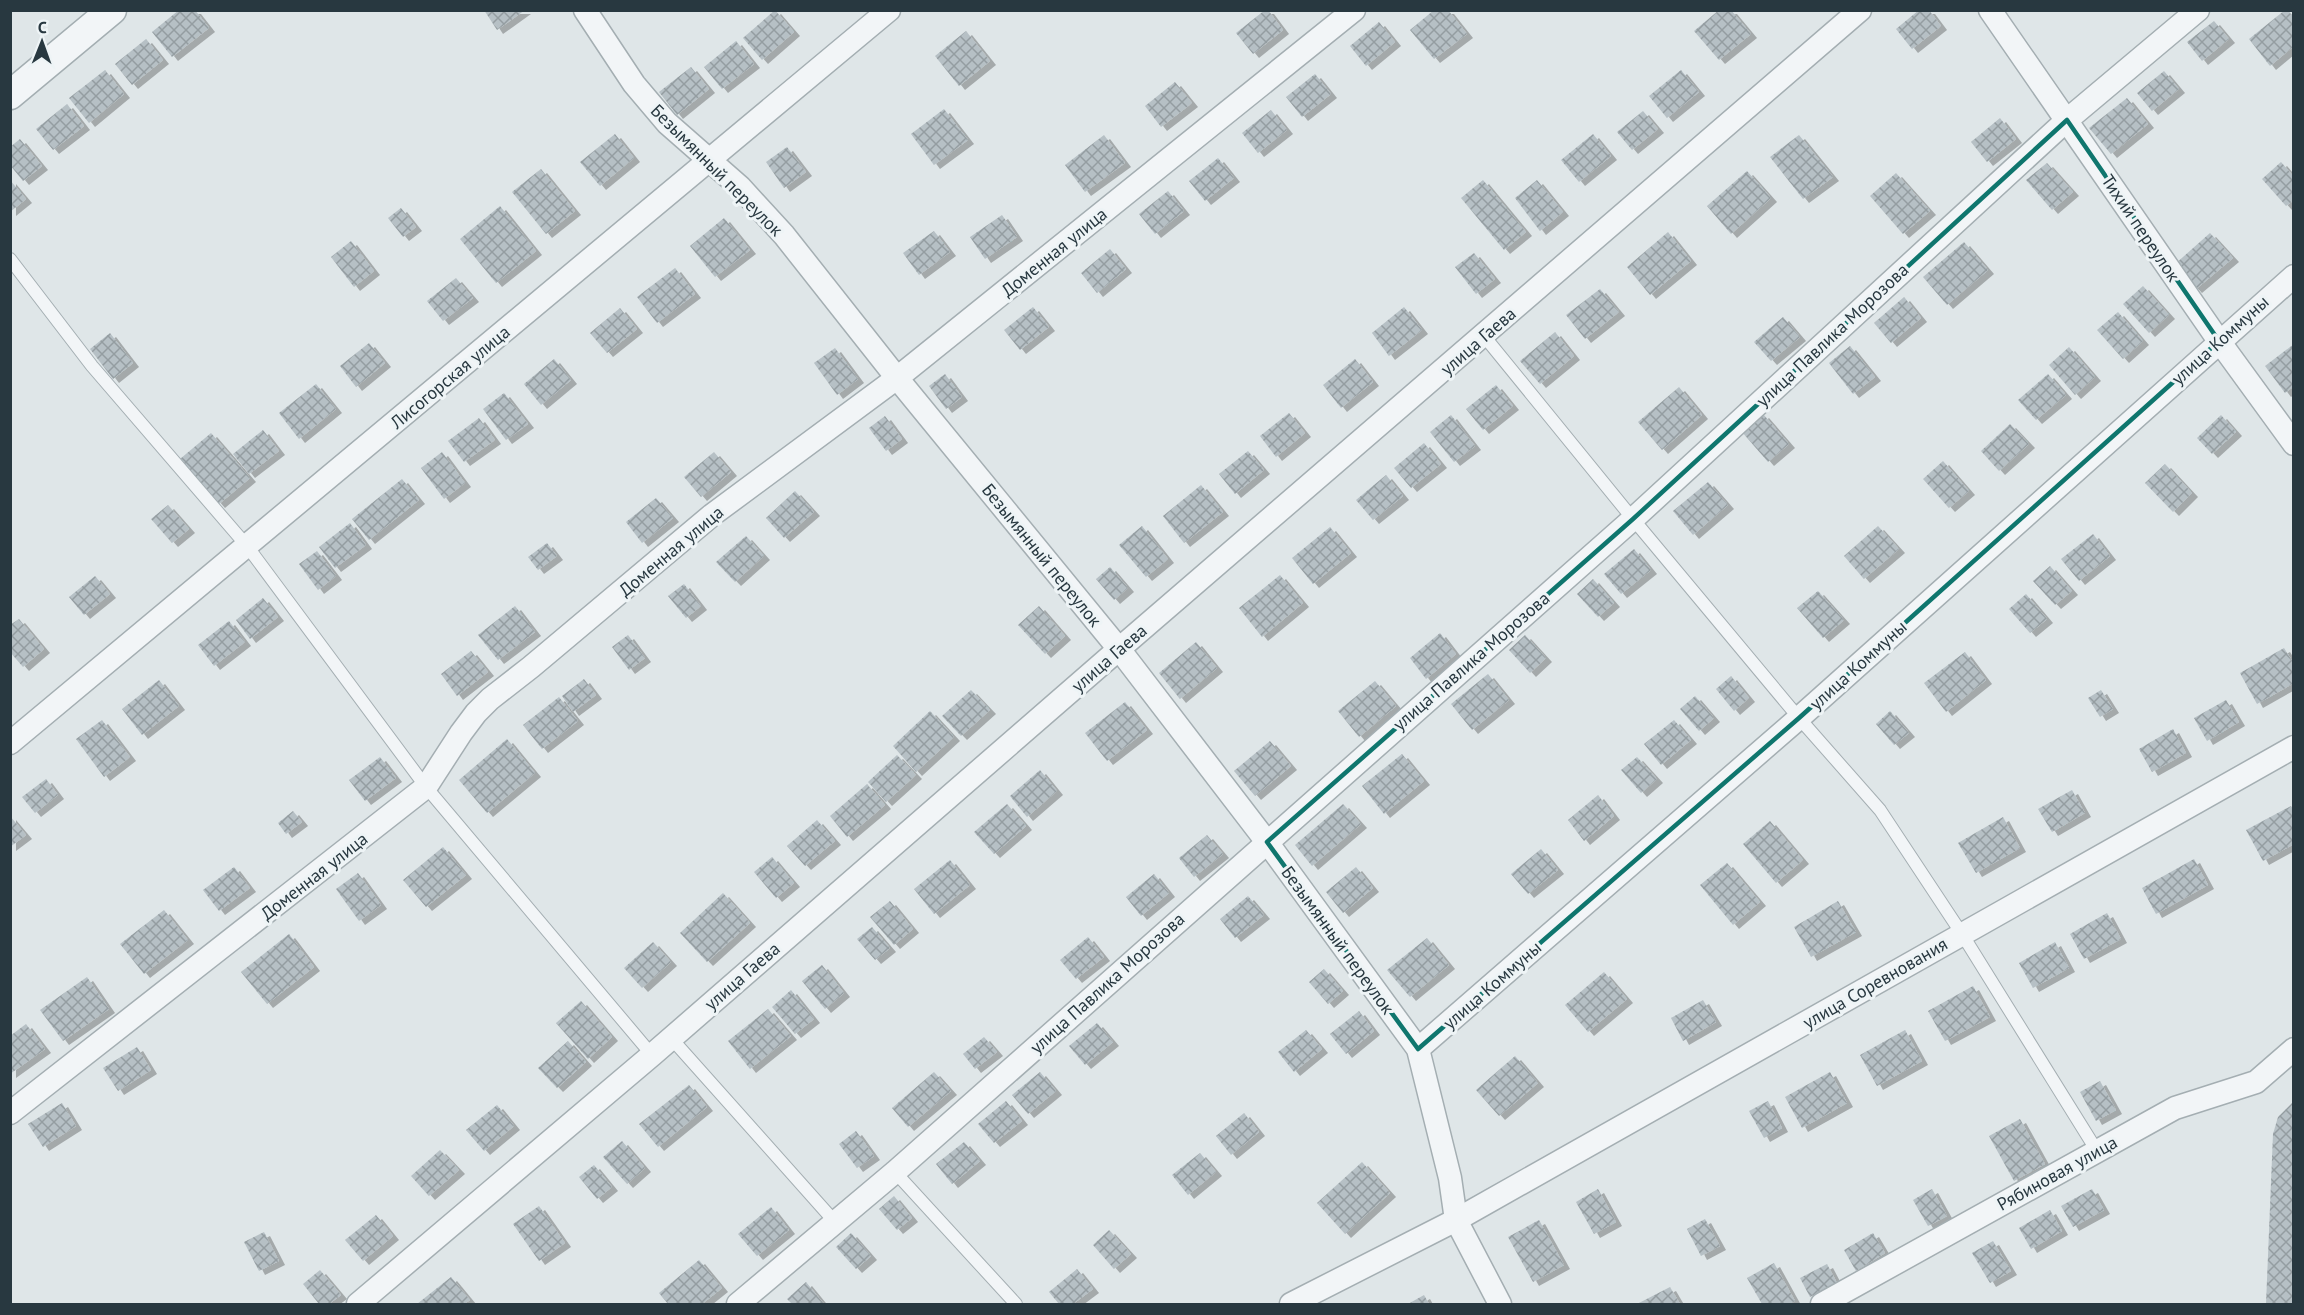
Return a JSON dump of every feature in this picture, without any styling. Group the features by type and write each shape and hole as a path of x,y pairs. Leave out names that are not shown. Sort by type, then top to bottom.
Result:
{"street":[{"path":"10,95 112,10"},
{"name":"Безымянный переулок","path":"585,10 640,92 667,123 740,187 784,235 897,378 1119,649 1267,842 1418,1049 1450,1178 1456,1220 1500,1305"},
{"name":"Лисогорская улица","path":"10,743 889,10"},
{"name":"Доменная улица","path":"10,1113 426,787 466,726 490,699 712,515 897,378 1354,10"},
{"name":"улица Гаева","path":"358,1305 652,1055 1860,10"},
{"name":"Тихий переулок","path":"1990,10 2219,341 2294,444"},
{"name":"улица Павлика Морозова","path":"738,1305 895,1172 1633,519 2067,120 2198,10"},
{"name":"улица Коммуны","path":"1418,1049 1799,718 2294,276"},
{"name":"улица Соревнования","path":"1291,1305 1456,1220 2294,747"},
{"name":"Рябиновая улица","path":"1822,1305 2175,1108 2256,1082 2294,1049"}],"lane":[{"path":"10,259 93,366 247,546 426,787 652,1055"},
{"path":"1484,336 1799,718 1880,810 1962,934 2097,1150"},
{"path":"671,1038 835,1222"},
{"path":"895,1172 1016,1305"}],"highlighted area":[{"path":"2067,120 2219,341 1799,718 1418,1049 1267,842 1633,519"}],"building":[{"path":"179,10 195,10 209,28 172,57 152,32"},
{"path":"484,10 525,10 497,30"},
{"path":"775,10 794,32 762,60 743,38"},
{"path":"1268,10 1283,30 1253,54 1236,33"},
{"path":"1434,10 1448,10 1467,34 1434,59 1410,30"},
{"path":"1719,10 1731,10 1751,34 1719,60 1694,31"},
{"path":"1919,10 1929,10 1941,26 1912,49 1896,29"},
{"path":"2288,10 2294,18 2294,46 2270,66 2249,39"},
{"path":"2214,21 2229,39 2202,61 2187,42"},
{"path":"1379,22 1395,42 1366,66 1350,46"},
{"path":"966,31 990,61 959,86 935,56"},
{"path":"146,39 163,60 132,85 115,64"},
{"path":"736,41 754,64 722,89 704,67"},
{"path":"691,67 709,89 677,115 659,92"},
{"path":"105,70 124,94 89,123 69,98"},
{"path":"1681,70 1699,92 1667,118 1649,96"},
{"path":"2164,71 2179,89 2152,111 2137,93"},
{"path":"1315,74 1331,94 1302,117 1286,97"},
{"path":"1175,82 1192,103 1161,127 1145,106"},
{"path":"2127,98 2148,124 2111,154 2089,128"},
{"path":"67,104 84,126 53,150 36,129"},
{"path":"944,109 968,140 934,165 911,134"},
{"path":"1271,110 1287,130 1258,153 1242,133"},
{"path":"1643,111 1658,129 1632,150 1617,132"},
{"path":"2000,118 2016,139 1987,162 1971,142"},
{"path":"615,134 634,158 600,186 580,162"},
{"path":"1593,134 1611,156 1579,182 1561,160"},
{"path":"1104,135 1125,163 1085,192 1065,165"},
{"path":"1799,135 1833,177 1803,199 1770,157"},
{"path":"20,139 42,166 23,181 10,165 10,147"},
{"path":"787,147 806,172 784,188 766,162"},
{"path":"1218,158 1234,178 1205,201 1189,181"},
{"path":"2281,162 2294,177 2294,200 2286,206 2262,179"},
{"path":"2047,163 2073,192 2052,210 2026,180"},
{"path":"541,169 575,211 546,234 512,192"},
{"path":"1747,171 1771,198 1731,234 1707,206"},
{"path":"1896,173 1930,211 1903,234 1870,196"},
{"path":"10,180 26,199 10,212"},
{"path":"1483,180 1526,232 1504,250 1461,198"},
{"path":"1537,180 1563,212 1540,231 1515,198"},
{"path":"1168,191 1184,211 1155,234 1139,214"},
{"path":"500,206 536,251 496,283 460,239"},
{"path":"401,208 416,227 403,237 388,218"},
{"path":"1002,215 1017,237 985,259 970,237"},
{"path":"724,218 750,250 715,277 690,246"},
{"path":"934,231 950,252 919,275 903,253"},
{"path":"1668,232 1691,261 1650,295 1627,267"},
{"path":"2210,233 2233,258 2196,289 2174,265"},
{"path":"351,241 374,271 354,287 331,257"},
{"path":"1964,242 1988,270 1947,305 1923,277"},
{"path":"1110,249 1126,269 1097,293 1081,273"},
{"path":"1474,253 1495,279 1476,294 1455,267"},
{"path":"675,268 695,294 657,323 637,297"},
{"path":"456,278 473,298 443,321 427,301"},
{"path":"2143,286 2169,315 2149,333 2123,304"},
{"path":"1600,289 1619,312 1585,339 1566,315"},
{"path":"1904,297 1921,318 1891,343 1874,323"},
{"path":"1033,307 1049,327 1020,350 1004,330"},
{"path":"1404,307 1422,330 1389,356 1372,333"},
{"path":"620,308 637,329 607,353 590,333"},
{"path":"2118,312 2143,341 2123,359 2097,330"},
{"path":"1783,317 1800,337 1771,361 1754,342"},
{"path":"1555,332 1574,356 1540,384 1520,361"},
{"path":"110,333 133,363 113,379 90,349"},
{"path":"369,343 385,363 356,387 340,366"},
{"path":"2294,344 2294,386 2285,393 2265,366"},
{"path":"1850,346 1875,377 1853,394 1829,363"},
{"path":"2069,347 2095,377 2075,395 2049,365"},
{"path":"835,348 858,379 837,395 814,363"},
{"path":"554,359 571,380 541,405 524,384"},
{"path":"1355,359 1373,382 1341,408 1323,385"},
{"path":"945,374 962,397 946,409 929,386"},
{"path":"2048,374 2066,395 2036,420 2018,400"},
{"path":"316,384 336,409 299,439 279,413"},
{"path":"1496,385 1513,406 1483,430 1466,409"},
{"path":"1679,387 1702,415 1662,450 1638,422"},
{"path":"504,393 528,424 506,440 483,409"},
{"path":"1289,413 1305,433 1276,457 1260,436"},
{"path":"1763,414 1789,444 1768,462 1742,432"},
{"path":"1451,415 1475,446 1454,462 1430,432"},
{"path":"2221,415 2236,432 2212,454 2197,438"},
{"path":"885,416 902,439 886,451 869,428"},
{"path":"479,418 495,440 464,462 448,441"},
{"path":"2010,424 2029,444 1999,471 1981,451"},
{"path":"263,430 279,451 249,474 233,454"},
{"path":"211,433 250,478 219,504 180,459"},
{"path":"1424,443 1441,464 1411,488 1394,468"},
{"path":"1248,451 1264,470 1235,494 1219,474"},
{"path":"442,452 465,483 444,499 421,468"},
{"path":"714,452 731,472 701,497 684,477"},
{"path":"1943,461 1969,491 1949,508 1923,479"},
{"path":"2165,464 2192,493 2173,512 2145,483"},
{"path":"1386,475 1403,496 1373,520 1356,500"},
{"path":"402,479 419,500 369,540 352,519"},
{"path":"1708,482 1728,505 1693,535 1673,511"},
{"path":"1201,485 1223,512 1184,543 1163,516"},
{"path":"795,491 814,512 784,538 766,518"},
{"path":"656,498 673,518 642,543 626,522"},
{"path":"168,505 189,529 172,543 151,519"},
{"path":"350,523 366,545 335,568 319,547"},
{"path":"1142,526 1168,559 1146,577 1119,545"},
{"path":"1878,526 1899,549 1864,579 1844,556"},
{"path":"1330,527 1351,553 1313,584 1292,558"},
{"path":"2093,534 2110,556 2079,581 2061,559"},
{"path":"746,536 764,556 735,582 716,562"},
{"path":"547,543 557,556 538,570 528,557"},
{"path":"1634,549 1651,570 1621,594 1604,574"},
{"path":"317,551 336,576 318,590 299,564"},
{"path":"2050,566 2072,591 2055,605 2033,581"},
{"path":"1110,567 1128,588 1114,600 1096,579"},
{"path":"1280,575 1303,603 1262,637 1239,608"},
{"path":"95,576 110,594 84,615 69,597"},
{"path":"1593,579 1614,603 1598,617 1577,594"},
{"path":"684,584 701,606 686,618 668,596"},
{"path":"1818,591 1844,620 1823,638 1797,608"},
{"path":"2026,594 2047,619 2030,633 2009,609"},
{"path":"263,598 278,617 250,639 236,620"},
{"path":"515,606 535,632 498,660 478,635"},
{"path":"1039,606 1065,636 1045,654 1018,625"},
{"path":"19,619 44,649 23,667 10,652 10,625"},
{"path":"229,621 245,642 214,666 198,645"},
{"path":"1440,633 1456,654 1426,679 1410,658"},
{"path":"628,635 645,658 629,670 612,647"},
{"path":"1525,635 1546,658 1530,673 1509,650"},
{"path":"1196,642 1217,668 1180,699 1159,673"},
{"path":"2284,648 2294,664 2294,683 2257,704 2240,673"},
{"path":"471,651 488,672 457,696 441,674"},
{"path":"1965,652 1986,680 1946,712 1924,683"},
{"path":"1488,674 1509,700 1472,730 1451,704"},
{"path":"1731,676 1749,698 1734,711 1716,689"},
{"path":"584,679 596,695 573,712 562,696"},
{"path":"159,680 179,706 142,735 122,709"},
{"path":"1375,681 1396,706 1359,737 1338,711"},
{"path":"971,690 990,710 961,736 942,716"},
{"path":"2101,690 2113,709 2100,717 2088,698"},
{"path":"1695,696 1714,718 1699,731 1680,709"},
{"path":"559,697 578,721 542,749 523,725"},
{"path":"2226,700 2239,722 2207,741 2194,718"},
{"path":"1125,702 1147,730 1107,761 1085,733"},
{"path":"930,711 954,737 916,772 893,746"},
{"path":"1890,711 1909,733 1894,745 1876,724"},
{"path":"102,720 130,757 104,777 76,739"},
{"path":"1674,720 1691,740 1661,765 1644,744"},
{"path":"2173,729 2186,753 2152,772 2139,749"},
{"path":"507,739 535,773 487,813 459,780"},
{"path":"1270,741 1291,766 1255,796 1234,771"},
{"path":"1402,754 1424,781 1384,814 1362,786"},
{"path":"897,755 916,775 886,802 868,782"},
{"path":"380,757 396,778 365,801 349,780"},
{"path":"1637,757 1657,779 1641,793 1621,770"},
{"path":"1040,770 1057,791 1027,817 1010,796"},
{"path":"46,779 58,795 35,813 22,797"},
{"path":"867,784 885,805 847,837 830,816"},
{"path":"2072,790 2085,813 2052,832 2038,809"},
{"path":"1598,795 1614,816 1584,841 1568,820"},
{"path":"1007,804 1026,826 994,854 974,832"},
{"path":"1343,804 1361,824 1312,866 1295,845"},
{"path":"2291,806 2294,810 2294,844 2263,861 2246,830"},
{"path":"293,811 302,822 286,834 278,823"},
{"path":"10,816 26,835 10,847"},
{"path":"2003,817 2020,848 1976,873 1958,843"},
{"path":"817,820 835,841 805,866 787,846"},
{"path":"1770,821 1803,860 1776,883 1743,844"},
{"path":"1207,835 1223,854 1194,877 1179,858"},
{"path":"443,847 466,875 426,907 403,880"},
{"path":"1541,849 1558,870 1528,894 1511,874"},
{"path":"772,857 794,883 776,898 754,872"},
{"path":"2194,859 2208,885 2156,914 2142,888"},
{"path":"950,860 970,885 934,914 914,889"},
{"path":"1727,863 1760,902 1733,925 1700,885"},
{"path":"234,867 250,888 219,911 203,890"},
{"path":"1356,867 1373,888 1343,913 1326,892"},
{"path":"358,873 381,905 359,921 336,889"},
{"path":"1154,874 1169,893 1141,916 1126,897"},
{"path":"723,893 750,923 707,962 680,933"},
{"path":"1248,896 1264,915 1235,938 1220,919"},
{"path":"890,901 913,929 894,945 870,917"},
{"path":"1838,901 1856,932 1811,957 1794,927"},
{"path":"164,910 188,940 144,974 120,944"},
{"path":"2107,913 2121,939 2084,959 2070,934"},
{"path":"872,927 890,948 875,960 857,939"},
{"path":"289,934 314,967 267,1004 241,972"},
{"path":"1088,937 1104,957 1076,979 1060,960"},
{"path":"1427,938 1449,965 1410,997 1387,970"},
{"path":"653,942 671,962 642,988 624,968"},
{"path":"2055,942 2069,968 2033,988 2019,963"},
{"path":"822,965 844,993 825,1009 802,981"},
{"path":"1324,969 1343,991 1328,1004 1309,982"},
{"path":"1604,972 1627,999 1588,1032 1565,1005"},
{"path":"87,977 109,1009 63,1041 40,1010"},
{"path":"1973,986 1990,1017 1945,1041 1928,1011"},
{"path":"791,990 814,1019 795,1034 772,1007"},
{"path":"1703,1000 1716,1022 1683,1041 1671,1018"},
{"path":"581,1001 612,1037 588,1059 556,1023"},
{"path":"768,1009 791,1036 750,1069 728,1041"},
{"path":"1359,1011 1374,1031 1346,1054 1330,1034"},
{"path":"1097,1023 1113,1042 1085,1065 1069,1046"},
{"path":"26,1024 45,1049 10,1074 10,1036"},
{"path":"1306,1030 1322,1049 1294,1072 1278,1052"},
{"path":"1905,1030 1922,1061 1877,1086 1860,1055"},
{"path":"984,1037 997,1052 975,1069 963,1054"},
{"path":"568,1041 586,1062 557,1088 538,1068"},
{"path":"137,1047 151,1070 118,1091 103,1068"},
{"path":"1515,1056 1538,1083 1499,1116 1476,1090"},
{"path":"934,1072 951,1091 908,1127 892,1108"},
{"path":"1040,1072 1056,1091 1028,1114 1012,1095"},
{"path":"1830,1072 1847,1103 1802,1128 1785,1097"},
{"path":"2100,1081 2116,1110 2096,1121 2080,1092"},
{"path":"689,1085 707,1107 658,1147 639,1124"},
{"path":"1006,1101 1022,1121 994,1143 978,1124"},
{"path":"1768,1101 1782,1128 1764,1138 1749,1111"},
{"path":"2294,1101 2294,1304 2266,1304 2273,1134 2278,1117"},
{"path":"62,1103 76,1126 43,1147 28,1124"},
{"path":"497,1105 514,1126 484,1151 466,1130"},
{"path":"1244,1113 1259,1132 1231,1155 1216,1136"},
{"path":"2020,1119 2045,1164 2014,1181 1989,1136"},
{"path":"856,1131 874,1156 857,1168 839,1144"},
{"path":"622,1141 645,1168 627,1184 603,1157"},
{"path":"964,1142 980,1161 952,1184 936,1164"},
{"path":"440,1150 459,1170 429,1196 411,1176"},
{"path":"1200,1153 1216,1172 1188,1195 1172,1175"},
{"path":"1362,1162 1390,1193 1345,1234 1317,1203"},
{"path":"594,1165 612,1187 597,1199 579,1177"},
{"path":"1598,1189 1616,1222 1594,1234 1576,1202"},
{"path":"1932,1189 1947,1216 1928,1226 1913,1200"},
{"path":"2092,1189 2104,1210 2073,1227 2061,1206"},
{"path":"894,1196 912,1218 897,1230 879,1209"},
{"path":"539,1206 565,1243 539,1261 513,1224"},
{"path":"771,1207 789,1230 757,1256 738,1234"},
{"path":"2050,1210 2062,1231 2031,1249 2019,1228"},
{"path":"376,1215 393,1236 363,1261 345,1240"},
{"path":"1705,1219 1720,1246 1701,1256 1687,1229"},
{"path":"1539,1220 1564,1265 1533,1282 1508,1237"},
{"path":"1109,1230 1131,1254 1114,1269 1093,1245"},
{"path":"264,1232 279,1261 259,1271 244,1242"},
{"path":"851,1233 871,1256 856,1269 836,1247"},
{"path":"1873,1233 1885,1253 1856,1271 1844,1250"},
{"path":"1993,1241 2011,1271 1990,1283 1972,1253"},
{"path":"699,1260 722,1288 702,1304 668,1304 659,1293"},
{"path":"1774,1263 1795,1301 1790,1304 1762,1304 1747,1278"},
{"path":"1827,1264 1837,1283 1810,1297 1800,1278"},
{"path":"1077,1269 1093,1289 1073,1304 1059,1304 1049,1292"},
{"path":"320,1270 341,1295 329,1304 319,1304 303,1284"},
{"path":"451,1277 470,1300 464,1304 417,1304"},
{"path":"806,1282 824,1304 792,1304 787,1299"},
{"path":"1670,1287 1680,1304 1637,1304"},
{"path":"1424,1295 1429,1304 1408,1304"}]}
